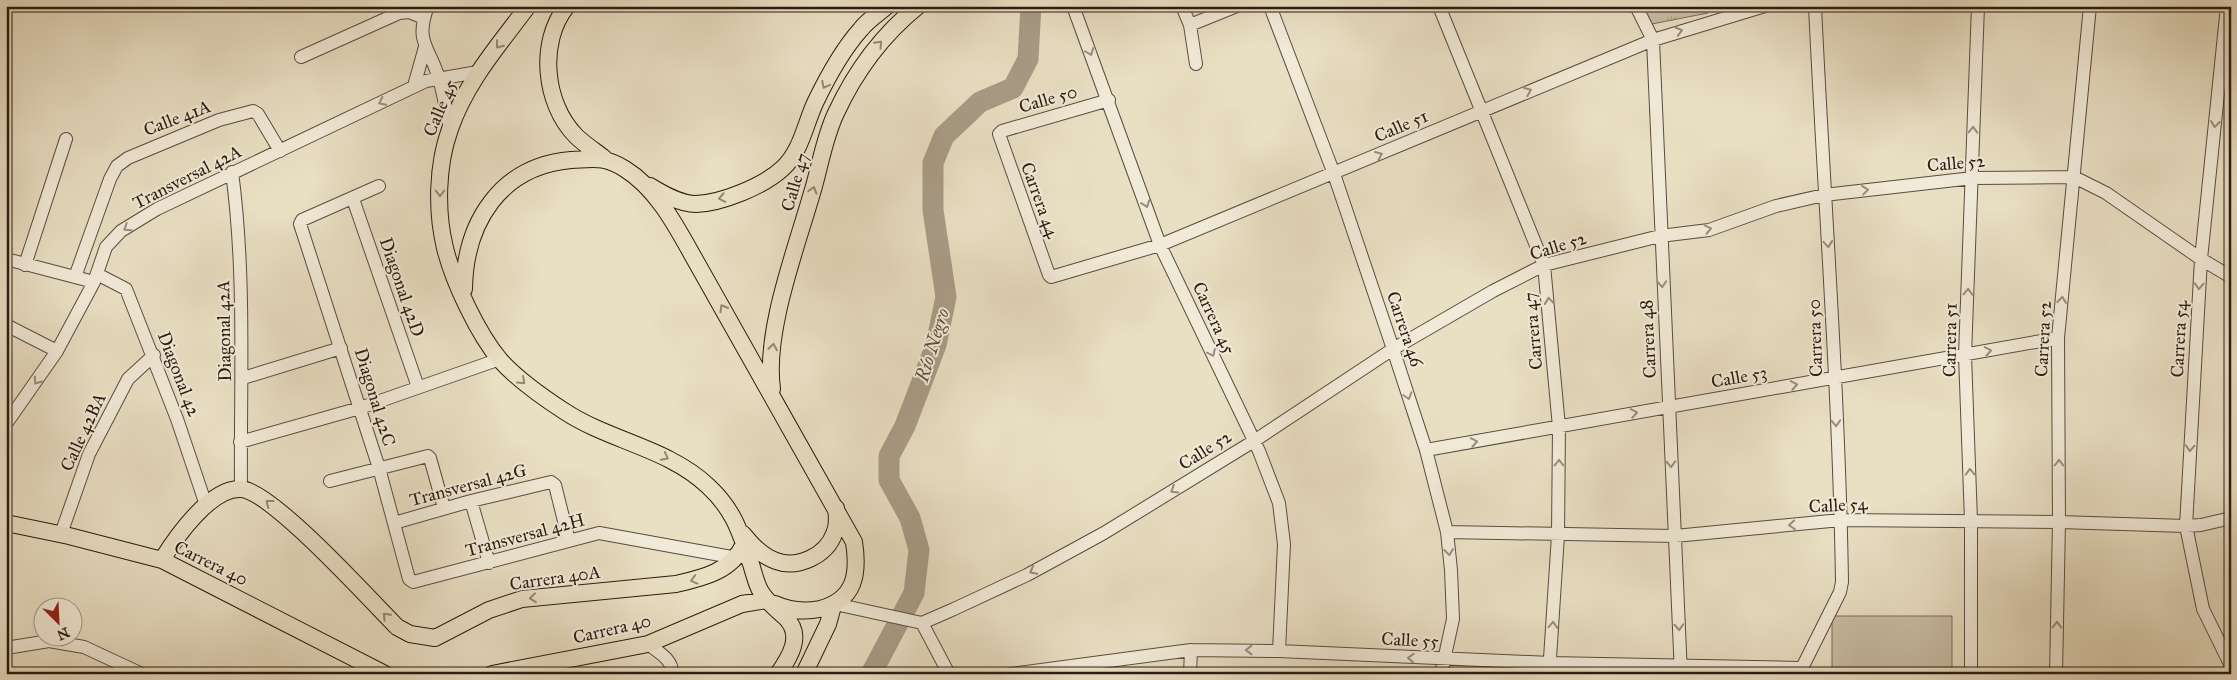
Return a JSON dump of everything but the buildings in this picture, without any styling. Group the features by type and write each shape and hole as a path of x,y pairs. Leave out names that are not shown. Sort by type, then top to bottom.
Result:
{"main road":[{"name":"Calle 45","path":"528,6 478,72 450,129 440,165 441,226 445,249 464,299 478,326 500,359 526,385 566,412 686,468 708,486 729,508 740,544"},
{"path":"567,6 555,29 548,51 548,74 565,121 575,136 604,158 625,169 644,183 670,218 836,506 854,542 855,568 850,590 834,605 820,643 804,674"},
{"name":"Calle 47","path":"644,183 669,197 695,204 731,196 760,184 783,168 798,148 815,104 835,66 861,28 887,6"},
{"name":"Calle 47","path":"773,396 770,371 780,302 835,115 852,81 874,48 905,16 918,6"},
{"path":"464,299 465,267 470,244 482,213 496,195 514,180 537,168 560,161 604,158"},
{"path":"162,560 178,537 206,505 229,491 241,489"},
{"name":"Carrera 40A","path":"241,489 257,494 287,517 397,627 410,634 424,637 435,638 489,610 522,600 676,584 700,579 723,569 740,544"},
{"path":"740,544 778,562 804,561 815,556 826,547 834,536 838,521 836,506"},
{"name":"Carrera 40","path":"6,523 61,534 162,560 385,674"},
{"path":"740,544 759,590 766,600 788,619 794,629 794,647 778,674"},
{"path":"766,600 787,610 809,611 834,605"},
{"name":"Carrera 40","path":"492,674 648,644 742,604 766,600"}],"street":[{"name":"Carrera 45","path":"1073,6 1160,244 1254,441 1280,503 1284,544 1279,650"},
{"path":"1182,6 1190,25 1196,64"},
{"path":"1190,25 1237,6"},
{"name":"Carrera 46","path":"1270,6 1334,174 1393,349 1426,450 1447,532 1453,619 1441,674"},
{"name":"Carrera 47","path":"1439,6 1544,265 1559,427 1558,534 1550,668"},
{"name":"Carrera 48","path":"1636,6 1653,40 1660,236 1681,670"},
{"name":"Calle 51","path":"1051,277 1160,244 1334,174 1482,110 1653,40 1765,6"},
{"name":"Carrera 50","path":"1807,662 1840,592 1842,582 1830,257 1824,195 1815,6"},
{"name":"Carrera 51","path":"1971,674 1971,521 1966,355 1978,6"},
{"name":"Carrera 52","path":"2056,674 2059,522 2058,338 2090,6"},
{"name":"Carrera 54","path":"2227,6 2201,259 2186,526 2203,609 2231,666"},
{"path":"301,57 399,13 426,12 422,32 425,48 439,78 450,129"},
{"path":"414,86 425,48"},
{"name":"Transversal 42A","path":"6,424 58,351 95,278 106,247 121,231 157,209 414,86 439,78 478,72"},
{"name":"Calle 50","path":"999,134 1002,131 1108,100"},
{"name":"Calle 41A","path":"117,166 142,151 219,120 253,111 258,114 280,151"},
{"name":"Carrera 44","path":"999,134 1051,277"},
{"path":"26,264 66,139"},
{"name":"Transversal 42A","path":"76,277 110,179 117,166"},
{"name":"Diagonal 42A","path":"232,172 240,264 243,378 240,442 241,489"},
{"name":"Calle 52","path":"922,623 1027,575 1104,533 1254,441 1393,349 1493,291 1544,265 1660,236 1709,230 1776,206 1824,195 1973,178 2074,177 2106,193 2201,259 2231,277"},
{"path":"353,199 380,186"},
{"name":"Diagonal 42C","path":"353,199 302,220 300,224 379,468 409,579 413,582"},
{"name":"Diagonal 42D","path":"353,199 418,387"},
{"name":"Diagonal 42","path":"6,259 76,277 95,278 126,289 154,355 206,505"},
{"path":"6,325 58,351"},
{"name":"Calle 53","path":"1426,450 2058,338"},
{"path":"243,378 341,348"},
{"name":"Calle 42BA","path":"61,534 89,454 106,420 128,379 154,355"},
{"path":"240,442 360,408 500,359"},
{"path":"330,481 428,456 444,508"},
{"name":"Transversal 42G","path":"394,523 472,500 552,482 555,485 569,541"},
{"path":"472,500 489,562"},
{"name":"Calle 54","path":"1447,532 1675,536 1841,520 2059,522 2186,526 2231,518"},
{"name":"Transversal 42H","path":"413,582 599,533 740,544"},
{"path":"850,590 858,602 869,612"},
{"path":"834,605 922,623 949,674"},
{"path":"6,648 49,641 84,647 142,674"},
{"path":"648,644 666,658 672,669 672,674"},
{"path":"1190,674 1191,650"},
{"name":"Calle 55","path":"1010,674 1191,650 1279,650 1444,659 1550,668 1681,670 1800,668 1807,662"}],"green space":[{"path":"1643,6 1707,6 1708,13 1652,24 1646,17"},
{"path":"1832,616 1952,616 1952,674 1832,674"}],"waterway":[{"name":"Río Negro","path":"871,674 914,593 919,550 910,518 889,480 889,456 905,426 936,345 946,297 933,210 933,163 944,136 980,102 1013,88 1028,59 1031,6"}]}
